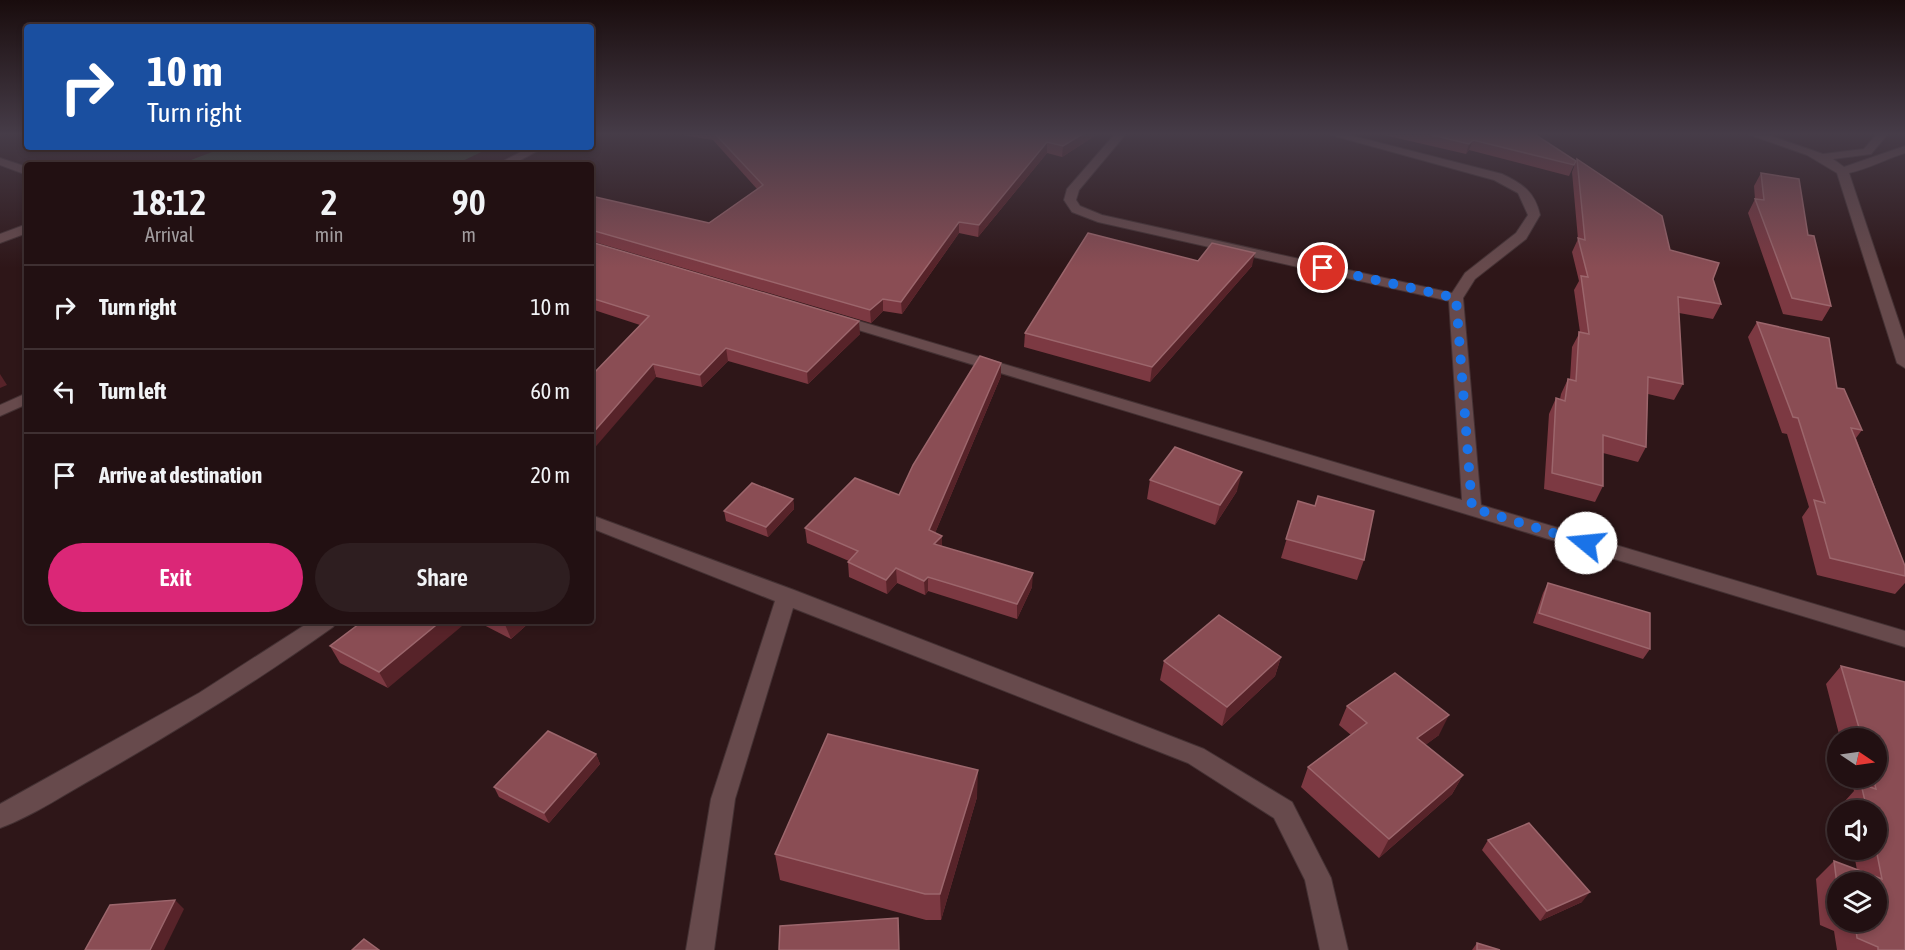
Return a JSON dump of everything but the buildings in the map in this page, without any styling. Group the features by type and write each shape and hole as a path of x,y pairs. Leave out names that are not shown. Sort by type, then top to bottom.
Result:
{"street":[{"path":"1081,179 1073,189 1070,200 1076,209 1098,218 1456,298"},
{"path":"1472,508 1456,298 1470,276 1521,236 1534,215 1531,198 1517,185 1504,179"},
{"path":"1845,179 1905,363"},
{"path":"0,238 24,229"},
{"path":"820,314 1905,639"},
{"path":"0,411 24,399"},
{"path":"594,522 1196,756 1282,810 1318,878 1334,950"},
{"path":"700,950 723,799 786,596"},
{"path":"0,817 101,762 294,644 322,624"}],"route":[{"path":"1323,268 1456,298 1472,508 1586,543"}]}
